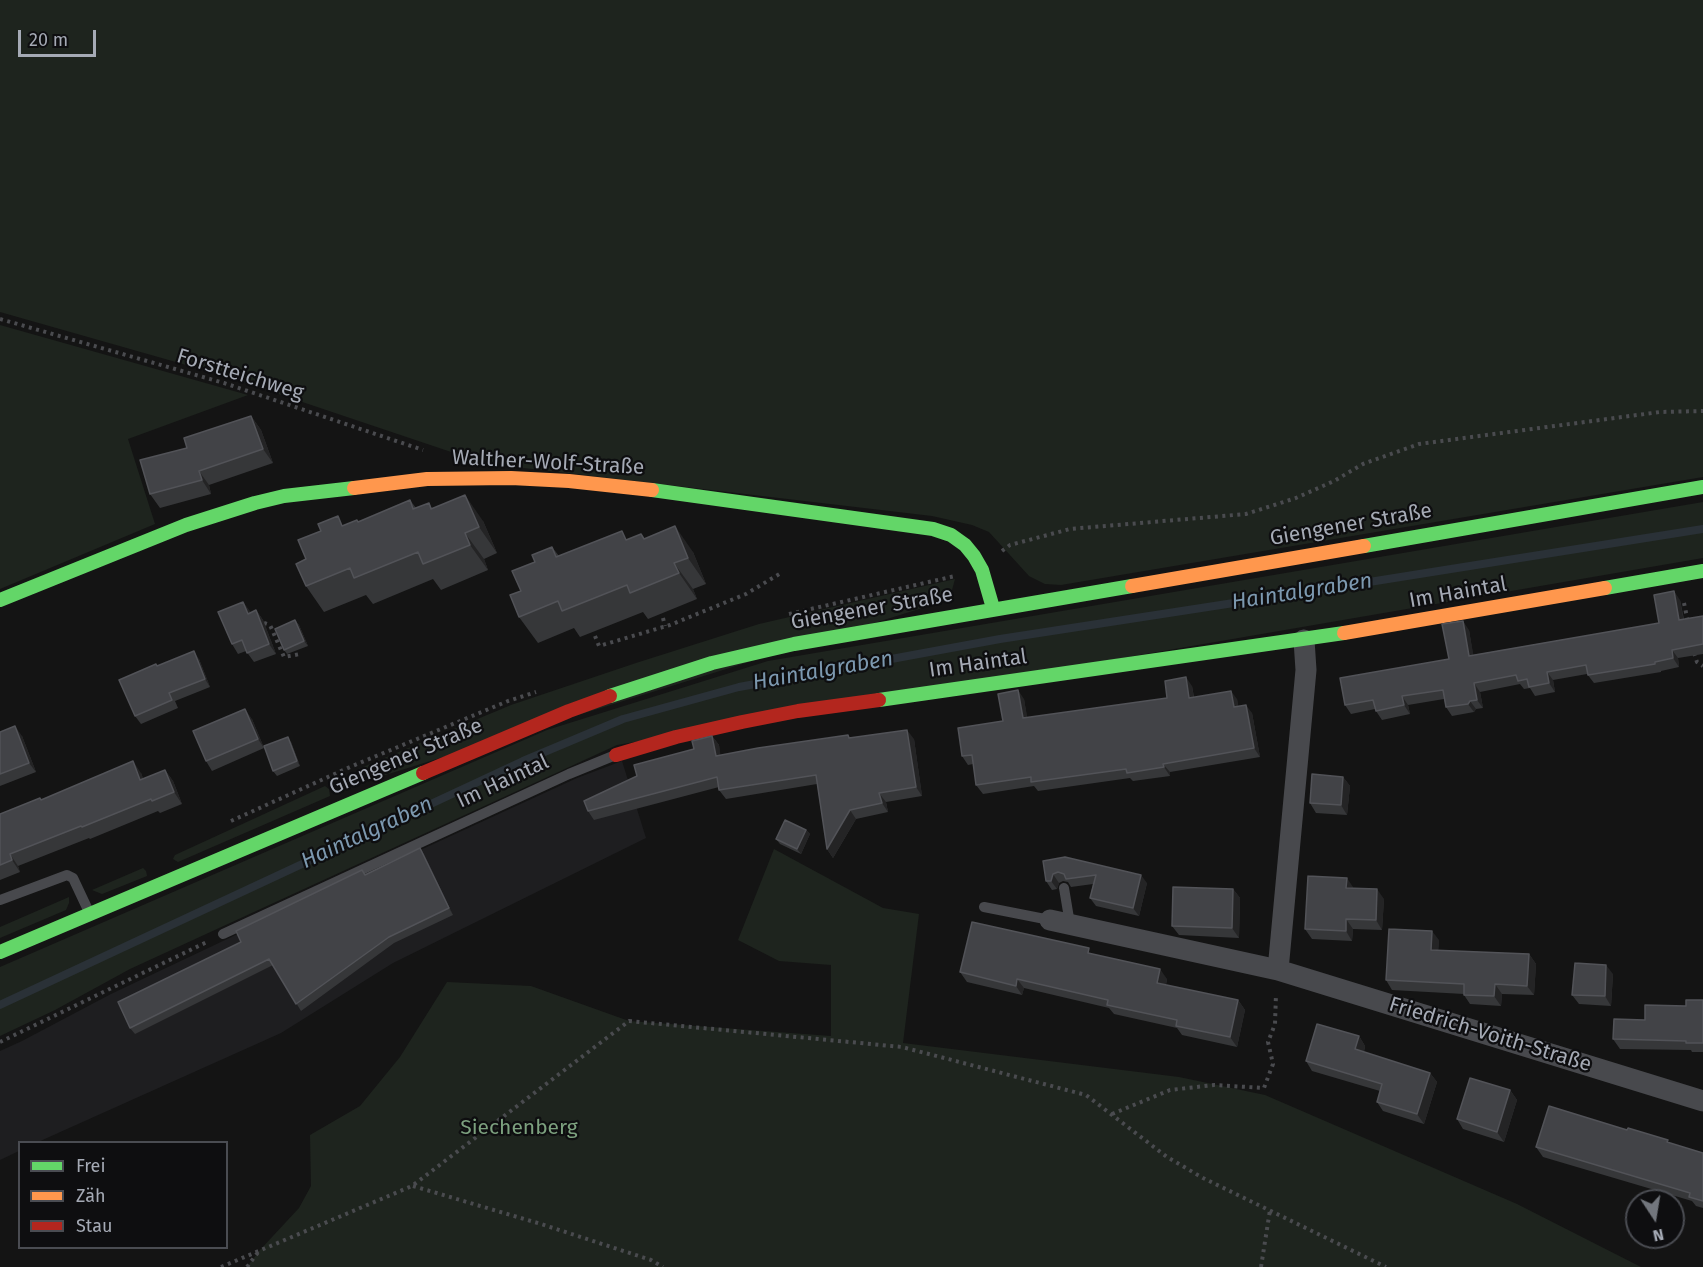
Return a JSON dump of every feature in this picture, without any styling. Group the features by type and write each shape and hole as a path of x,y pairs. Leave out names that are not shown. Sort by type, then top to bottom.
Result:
{"street":[{"name":"Walther-Wolf-Straße","path":"0,600 186,525 255,503 316,491 462,477 569,481 655,490 933,529 951,535 965,545 982,570 993,608"},
{"name":"Giengener Straße","path":"0,952 504,738 669,675 758,651 993,608 1703,487"},
{"name":"Im Haintal","path":"616,755 676,737 798,711 1304,640 1703,571"},
{"path":"1278,970 1306,670 1304,640"},
{"name":"Friedrich-Voith-Straße","path":"1060,922 1278,970 1703,1101"}],"lane":[{"name":"Im Haintal","path":"223,934 569,774 616,755"},
{"path":"0,900 67,875 73,878 90,914"},
{"path":"984,907 1060,922 1064,888"}],"path":[{"name":"Forstteichweg","path":"0,319 224,383 423,450"},
{"path":"982,570 1010,545 1070,529 1246,514 1296,498 1334,481 1363,464 1419,444 1660,412 1703,411"},
{"path":"595,636 599,646 665,626 746,594 781,573"},
{"path":"1679,576 1689,627"},
{"path":"663,618 665,626"},
{"path":"264,623 270,625 284,657 300,654"},
{"path":"1693,648 1697,662 1703,666"},
{"path":"0,1042 223,934"},
{"path":"1112,1114 1170,1090 1214,1085 1264,1088 1273,1064 1268,1042 1275,1024 1278,970"},
{"path":"221,1267 412,1186 629,1021 902,1047 1086,1095 1167,1156 1203,1178 1386,1267"},
{"path":"412,1186 541,1224 651,1260 663,1267"},
{"path":"1260,1267 1270,1210"},
{"path":"247,1267 260,1250"}],"shaded area":[{"path":"622,761 646,838 393,963 281,1033 40,1141 18,1141 18,1151 0,1160 0,1051 111,994 242,932 577,778"}],"green space":[{"path":"0,0 1703,0 1703,477 1061,585 1045,584 1029,576 989,532 972,525 932,516 507,466 463,456 225,376 0,312"},
{"path":"0,325 248,395 128,439 155,524 0,589"},
{"path":"1703,502 1703,558 617,745 130,969 55,1010 0,1036 0,967 547,730 768,661"},
{"path":"955,579 952,590 932,605 365,781 358,769 511,705 636,663 759,624"},
{"path":"325,786 329,789 330,796 178,862 173,859 175,855"},
{"name":"Siechenberg","path":"774,849 883,908 919,914 903,1043 1179,1077 1265,1095 1517,1204 1641,1267 247,1267 299,1208 311,1186 310,1135 360,1106 400,1057 447,982 531,986 629,1021 831,1036 831,965 779,961 738,940"},
{"path":"143,868 147,876 102,894 92,890"},
{"path":"69,897 66,910 0,938 0,927"}],"building":[{"path":"251,416 263,449 199,471 202,480 150,494 140,460 187,448 184,438"},
{"path":"465,495 479,527 465,533 470,545 423,564 418,552 354,578 350,568 306,586 296,564 306,559 298,540 321,531 318,524 338,516 342,526 357,520 358,522 410,500 413,509 429,503 431,509"},
{"path":"675,526 688,558 674,563 679,573 630,593 627,585 562,611 558,601 519,617 510,595 521,591 512,571 535,562 532,555 552,547 556,557 622,531 626,540 641,534 644,539"},
{"path":"1674,591 1679,620 1703,616 1703,644 1672,650 1673,658 1655,662 1655,664 1588,675 1586,665 1547,672 1549,683 1529,687 1527,679 1518,681 1516,675 1474,683 1477,700 1470,701 1468,704 1446,707 1443,690 1402,696 1404,705 1376,711 1373,700 1345,705 1340,678 1449,659 1442,624 1463,621 1469,656 1659,623 1654,595"},
{"path":"243,602 248,614 256,610 269,644 247,653 242,640 232,644 218,612"},
{"path":"295,620 304,641 284,650 275,629"},
{"path":"194,651 205,679 169,693 172,700 135,716 119,680"},
{"path":"1186,677 1189,698 1231,691 1234,707 1246,705 1254,748 1163,764 1164,767 1127,773 1126,769 1031,782 1031,777 976,785 972,755 962,756 958,728 1003,721 998,694 1018,690 1023,718 1167,698 1165,681"},
{"path":"245,709 258,739 206,761 193,731"},
{"path":"15,726 29,763 0,774 0,732"},
{"path":"907,730 916,787 879,793 882,803 850,810 827,849 816,775 719,790 717,777 588,811 584,801 637,776 634,765 694,749 692,741 712,736 716,756 848,735 849,738"},
{"path":"288,737 297,761 273,771 264,746"},
{"path":"133,761 140,780 165,770 174,792 10,854 12,860 0,865 0,814 40,798 41,800"},
{"path":"1312,774 1343,777 1341,805 1310,803"},
{"path":"785,820 806,830 797,849 776,839"},
{"path":"420,848 449,908 389,937 296,1004 269,959 130,1028 118,1002 241,942 236,931 362,870 365,875"},
{"path":"1065,857 1141,875 1133,908 1090,898 1096,875 1066,879 1064,874 1058,872 1053,874 1051,881 1046,881 1043,861"},
{"path":"1308,876 1347,878 1346,888 1377,889 1376,920 1346,919 1346,931 1305,929"},
{"path":"1173,887 1233,889 1232,928 1172,926"},
{"path":"972,922 1089,948 1088,953 1160,969 1157,983 1238,1000 1230,1037 1176,1026 1177,1020 1107,1005 1108,1000 1017,979 1016,986 960,972"},
{"path":"1389,929 1432,931 1431,950 1529,954 1527,986 1495,984 1494,996 1464,995 1464,984 1386,980"},
{"path":"1575,963 1606,965 1605,996 1572,995"},
{"path":"1686,1000 1703,1000 1703,1043 1613,1039 1614,1019 1645,1020 1645,1005 1686,1006"},
{"path":"1317,1024 1359,1036 1355,1049 1430,1073 1417,1114 1377,1102 1382,1084 1306,1061"},
{"path":"1470,1078 1510,1090 1497,1132 1457,1119"},
{"path":"1549,1106 1668,1140 1667,1142 1703,1153 1703,1201 1689,1197 1690,1193 1685,1192 1685,1189 1677,1189 1536,1147"}],"waterway":[{"name":"Haintalgraben","path":"0,1005 523,761 623,719 739,687 1000,639 1703,529"}],"traffic: fast":[{"path":"1364,546 1703,487"},
{"path":"0,600 186,525 255,503 284,496 354,488"},
{"path":"652,490 933,529 951,535 965,545 974,556 982,570 993,608"},
{"path":"1605,588 1703,571"},
{"path":"610,696 712,663 794,644 1132,586"},
{"path":"879,700 1344,633"},
{"path":"0,952 423,773"}],"traffic: slow":[{"path":"354,488 427,479 511,478 569,481 652,490"},
{"path":"1132,586 1364,546"},
{"path":"1344,633 1605,588"}],"traffic: jam":[{"path":"423,773 610,696"},
{"path":"616,755 676,737 742,722 798,711 879,700"}]}
